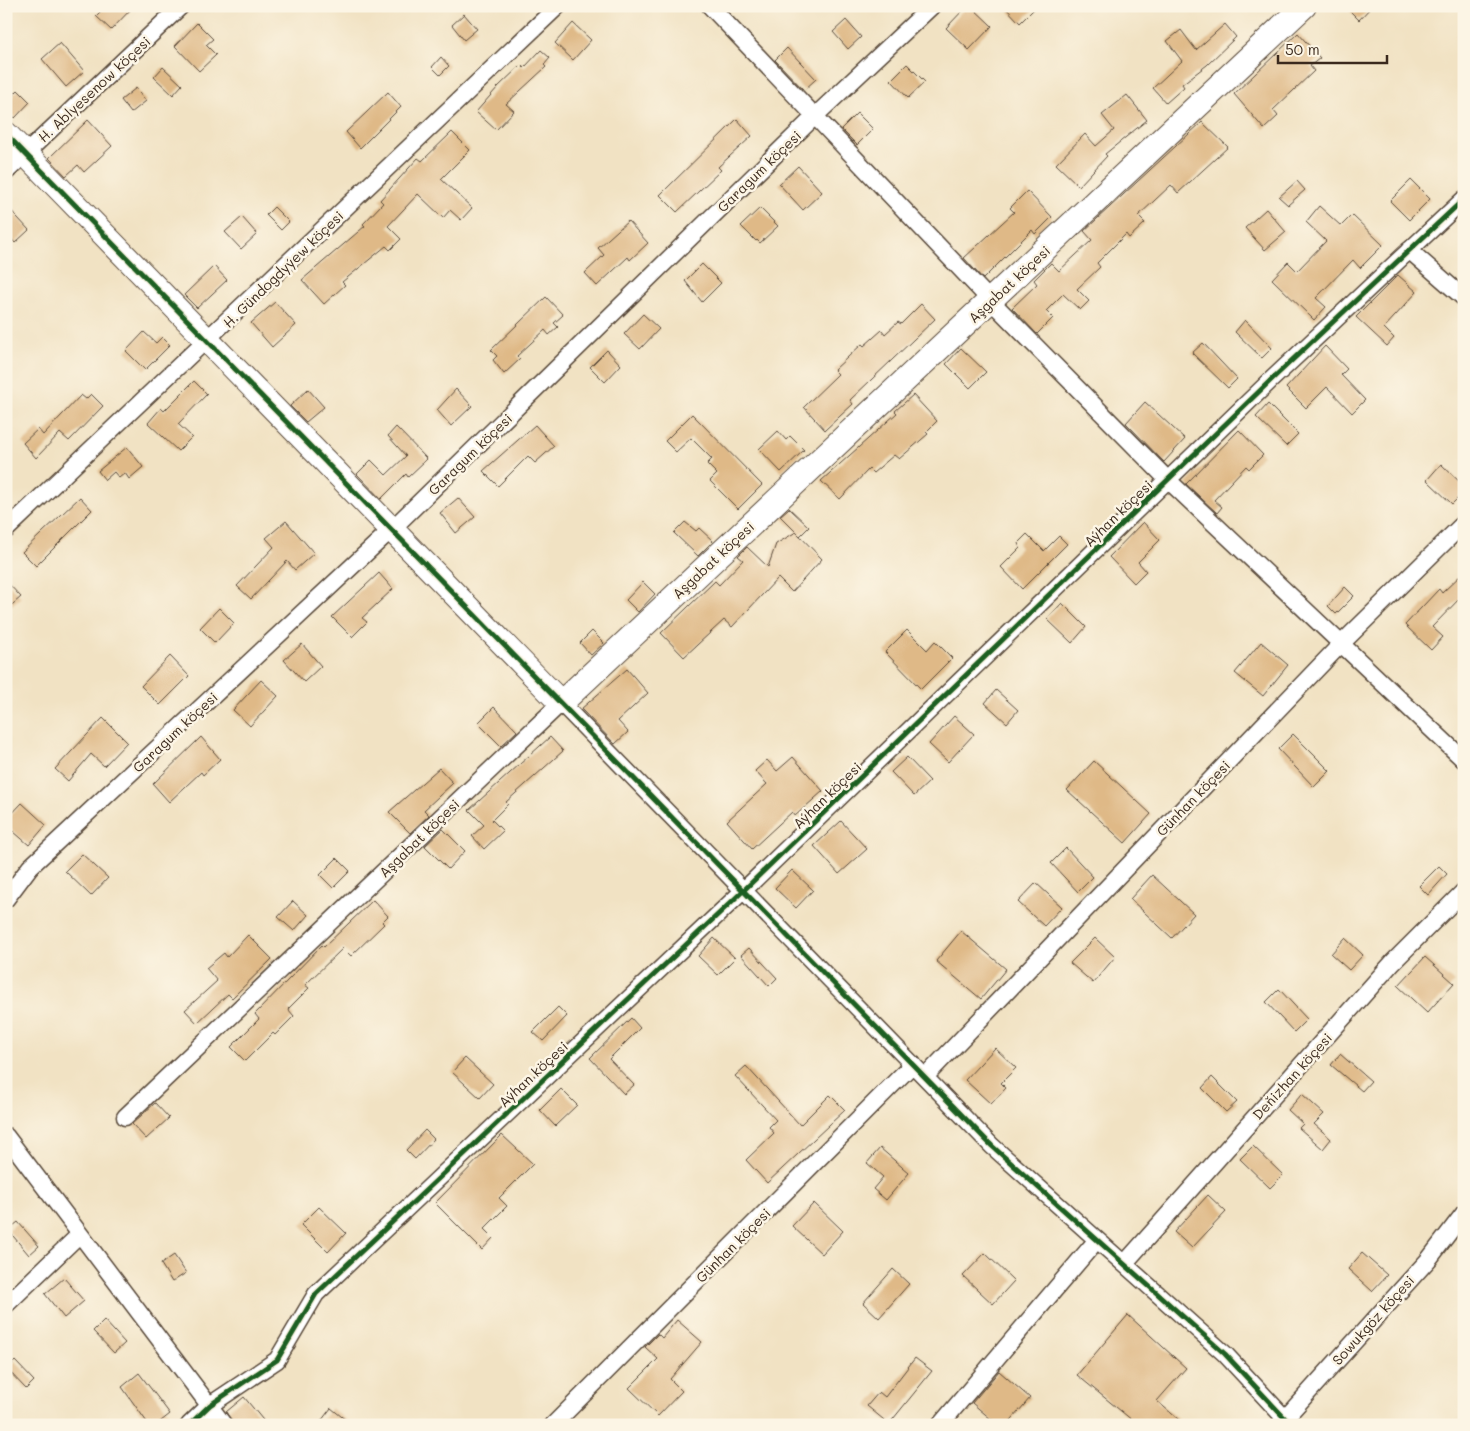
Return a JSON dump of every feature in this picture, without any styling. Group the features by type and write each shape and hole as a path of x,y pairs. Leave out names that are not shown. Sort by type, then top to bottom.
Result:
{"street":[{"name":"H. Ablyesenow köçesi","path":"6,172 181,6"},
{"name":"H. Gündogdyýew köçesi","path":"6,530 209,340 558,6"},
{"path":"710,6 991,301 1168,480 1464,760"},
{"name":"Garagum köçesi","path":"6,900 30,867 392,529 815,116 932,6"},
{"name":"Aşgabat köçesi","path":"126,1117 561,702 1304,6"},
{"path":"6,134 209,340 992,1146 1096,1241 1225,1354 1285,1422"},
{"name":"Aýhan köçesi","path":"189,1425 210,1405 277,1360 316,1294 744,890 1168,480 1464,198"},
{"path":"1409,250 1464,298"},
{"name":"Günhan köçesi","path":"925,1077 1341,644 1464,523"},
{"name":"Deňizhan köçesi","path":"1124,1264 1393,962 1464,891"},
{"name":"Günhan köçesi","path":"554,1425 913,1064"},
{"path":"6,1136 224,1425"},
{"name":"Sowukgöz köçesi","path":"1285,1422 1429,1259 1464,1213"},
{"path":"6,1305 80,1234"},
{"path":"940,1425 1096,1241"}],"building":[{"path":"106,6 134,6 111,30 96,16"},
{"path":"967,6 971,6 992,26 969,50 946,28"},
{"path":"1004,6 1037,6 1020,23"},
{"path":"1345,6 1372,6 1359,20"},
{"path":"464,14 477,29 464,40 452,25"},
{"path":"846,20 861,37 848,49 833,32"},
{"path":"197,23 213,39 206,45 216,55 199,71 175,46"},
{"path":"573,23 591,40 573,60 555,43"},
{"path":"1225,24 1236,37 1207,65 1182,84 1184,87 1166,103 1153,88 1182,61 1167,41 1181,30 1196,50"},
{"path":"1298,33 1320,58 1310,66 1314,71 1273,110 1278,116 1264,129 1234,94"},
{"path":"60,43 84,71 66,87 42,59"},
{"path":"787,48 816,79 804,90 775,60"},
{"path":"541,50 550,58 544,65 546,67 506,104 514,111 496,130 476,112 521,65 524,68"},
{"path":"441,57 449,66 440,75 432,67"},
{"path":"907,64 925,82 908,98 891,80"},
{"path":"163,67 182,85 173,95 154,77"},
{"path":"136,88 146,101 131,113 121,100"},
{"path":"18,90 30,102 15,118 6,109 6,102"},
{"path":"388,92 401,107 360,148 346,132"},
{"path":"1127,95 1147,120 1105,154 1107,156 1079,186 1056,164 1085,134 1096,146 1114,130 1102,115"},
{"path":"857,113 873,129 857,145 841,129"},
{"path":"737,119 752,136 718,167 721,170 677,212 660,195"},
{"path":"88,120 112,146 84,172 78,165 66,176 49,158"},
{"path":"1202,122 1228,147 1178,193 1171,185 1138,216 1145,223 1129,238 1126,234 1097,263 1100,267 1077,289 1089,301 1080,310 1063,294 1046,311 1053,318 1037,334 1012,308 1037,284 1034,280 1051,263 1059,271 1092,240 1084,231"},
{"path":"452,132 470,150 441,179 472,208 461,220 450,210 443,218 418,194 388,226 401,239 390,250 386,246 342,282 345,285 324,304 302,280 365,226 363,224 383,203 380,200 418,158 422,161"},
{"path":"798,166 822,192 803,210 779,184"},
{"path":"1411,180 1430,199 1409,220 1390,201"},
{"path":"1297,181 1305,190 1288,205 1279,197"},
{"path":"1027,191 1052,217 1035,234 1032,230 983,279 964,258 1014,212 1010,208"},
{"path":"6,205 29,230 15,243 6,233"},
{"path":"1319,206 1341,226 1352,215 1383,245 1360,268 1353,260 1316,298 1326,307 1314,320 1272,279 1288,262 1297,271 1326,241 1306,222"},
{"path":"274,207 289,222 281,230 266,215"},
{"path":"760,208 778,226 760,243 741,226"},
{"path":"1266,209 1286,232 1265,250 1245,228"},
{"path":"242,217 257,234 241,249 225,232"},
{"path":"628,221 648,243 630,260 628,257 597,286 585,273 604,255 598,248"},
{"path":"702,264 721,283 702,302 685,281"},
{"path":"214,266 227,280 197,308 184,295"},
{"path":"1398,275 1417,292 1384,328 1394,338 1387,346 1356,317"},
{"path":"546,297 563,315 554,323 558,327 549,335 545,330 517,356 520,359 504,374 493,360 497,356 491,350"},
{"path":"275,302 296,325 272,347 251,323"},
{"path":"921,304 935,319 850,400 853,404 825,430 804,407 838,374 834,370 862,344 864,346 882,330 885,334 898,322 901,324"},
{"path":"643,314 659,329 640,349 624,334"},
{"path":"1245,320 1272,348 1262,358 1235,332"},
{"path":"144,332 156,343 162,337 170,345 145,370 126,351"},
{"path":"1203,343 1237,379 1228,388 1192,353"},
{"path":"1325,346 1347,369 1341,375 1365,400 1352,413 1327,387 1306,408 1286,388"},
{"path":"961,348 986,372 970,388 946,364"},
{"path":"607,350 621,365 605,382 590,367"},
{"path":"194,381 207,394 178,424 192,437 178,451 148,423 161,408 164,411"},
{"path":"308,389 324,407 306,422 290,406"},
{"path":"456,389 472,406 451,426 437,410"},
{"path":"91,394 103,406 69,441 60,433 36,458 23,443 38,429 43,435 81,395 86,399"},
{"path":"913,395 937,421 926,432 928,434 899,459 894,455 873,473 869,469 840,499 821,481 897,413 895,411"},
{"path":"1145,402 1185,439 1164,462 1126,423"},
{"path":"1268,404 1298,434 1286,446 1256,417"},
{"path":"692,414 762,485 738,509 710,481 717,474 707,464 712,459 691,438 676,452 665,441"},
{"path":"535,425 554,446 535,463 528,456 498,486 483,471"},
{"path":"396,427 427,459 408,477 406,474 381,499 357,474 371,460 386,475 406,456 388,436"},
{"path":"1239,430 1263,455 1249,469 1246,466 1214,500 1222,507 1217,513 1186,484"},
{"path":"778,431 786,440 790,436 804,450 781,472 759,449"},
{"path":"127,447 143,467 129,479 125,473 119,478 114,472 105,480 98,471"},
{"path":"1441,464 1464,486 1464,492 1452,504 1427,480"},
{"path":"80,497 92,510 36,566 22,552"},
{"path":"458,498 475,517 456,533 440,513"},
{"path":"789,508 809,527 800,536 780,516"},
{"path":"286,521 314,553 295,570 287,561 251,599 237,586 274,547 266,538"},
{"path":"685,522 696,531 699,528 713,541 698,556 674,533"},
{"path":"1143,522 1160,540 1138,562 1146,571 1134,583 1109,557"},
{"path":"796,532 822,559 792,592 778,578 732,627 724,620 684,657 661,633 715,581 719,585 743,560 738,556 747,547 768,567 776,544"},
{"path":"1027,534 1044,551 1059,536 1067,544 1022,589 1001,567 1020,548 1018,543"},
{"path":"1464,572 1464,594 1432,627 1443,637 1431,650 1405,625 1439,589 1442,593"},
{"path":"379,573 393,589 362,618 367,622 352,637 332,617"},
{"path":"6,581 21,597 6,610"},
{"path":"643,582 655,594 638,612 626,600"},
{"path":"1345,587 1354,596 1336,614 1328,606"},
{"path":"1062,603 1086,627 1072,643 1047,619"},
{"path":"219,608 234,623 215,643 200,628"},
{"path":"907,630 927,650 935,641 952,658 921,689 885,652"},
{"path":"592,631 604,643 591,655 580,643"},
{"path":"1261,642 1288,665 1263,696 1235,673"},
{"path":"302,644 321,666 304,682 284,660"},
{"path":"170,656 189,676 160,705 141,686"},
{"path":"627,669 648,693 618,721 628,732 615,744 581,709"},
{"path":"261,680 278,696 250,726 233,710"},
{"path":"996,690 1018,710 1007,723 985,703"},
{"path":"494,707 517,731 501,746 478,723"},
{"path":"954,716 974,734 948,762 929,744"},
{"path":"103,718 127,742 104,766 91,754 68,781 55,769"},
{"path":"1293,734 1330,771 1314,787 1278,749"},
{"path":"201,737 220,759 203,775 201,772 169,802 153,784"},
{"path":"550,737 563,751 506,802 508,804 492,820 503,831 484,849 472,836 484,825 469,810"},
{"path":"793,757 823,791 795,816 792,812 752,849 727,821 767,784 755,771 767,760 777,771"},
{"path":"907,757 930,781 914,796 891,772"},
{"path":"1094,761 1151,814 1125,843 1067,790"},
{"path":"439,768 453,783 424,810 429,815 410,833 389,812"},
{"path":"22,803 46,825 29,845 6,825 6,820"},
{"path":"841,821 867,849 839,874 814,846"},
{"path":"443,829 465,851 448,869 425,846"},
{"path":"1066,848 1093,877 1078,892 1051,863"},
{"path":"82,854 108,878 91,896 65,871"},
{"path":"337,858 350,871 333,888 320,875"},
{"path":"1439,866 1447,874 1428,895 1419,886"},
{"path":"792,870 813,890 796,908 775,888"},
{"path":"1152,875 1194,914 1172,938 1130,899"},
{"path":"1036,883 1062,907 1044,926 1018,902"},
{"path":"373,900 388,916 382,922 384,924 351,956 343,948 305,985 309,988 288,1009 294,1016 275,1035 273,1033 245,1061 231,1047 259,1019 255,1014 322,945 324,947"},
{"path":"293,901 308,915 294,931 278,917"},
{"path":"961,931 1006,969 981,999 936,961"},
{"path":"248,935 272,959 232,998 228,994 197,1023 185,1010 217,981 206,968 224,953 227,957"},
{"path":"714,938 735,958 718,975 698,956"},
{"path":"1095,938 1115,957 1093,983 1070,963"},
{"path":"1345,938 1363,955 1349,970 1331,954"},
{"path":"749,948 777,978 769,986 741,955"},
{"path":"1425,957 1454,983 1427,1013 1398,986"},
{"path":"1279,989 1307,1019 1294,1032 1266,1002"},
{"path":"558,1007 567,1016 543,1041 533,1032"},
{"path":"631,1018 640,1028 609,1059 634,1085 624,1094 590,1058"},
{"path":"995,1048 1016,1068 1001,1083 1006,1088 991,1104 965,1080"},
{"path":"1340,1054 1371,1081 1362,1091 1331,1065"},
{"path":"465,1058 493,1084 480,1098 452,1072"},
{"path":"746,1066 800,1125 830,1095 845,1110 767,1183 746,1160 774,1133 769,1127 776,1120 735,1076"},
{"path":"1212,1077 1237,1102 1226,1112 1202,1088"},
{"path":"561,1089 577,1105 555,1126 540,1110"},
{"path":"1302,1094 1324,1114 1314,1124 1331,1139 1323,1149 1299,1128 1303,1124 1288,1110"},
{"path":"155,1103 169,1118 146,1139 132,1124"},
{"path":"425,1130 434,1139 415,1159 406,1150"},
{"path":"502,1135 533,1164 499,1198 507,1206 484,1229 493,1238 482,1250 435,1203"},
{"path":"1253,1146 1283,1175 1270,1188 1240,1159"},
{"path":"880,1148 909,1173 886,1200 873,1189 883,1177 867,1163"},
{"path":"1208,1195 1226,1212 1192,1248 1174,1232"},
{"path":"814,1203 843,1231 822,1254 792,1226"},
{"path":"319,1207 346,1233 328,1252 301,1225"},
{"path":"18,1222 39,1246 29,1255 8,1230"},
{"path":"985,1253 1014,1281 993,1304 963,1276"},
{"path":"1362,1253 1387,1275 1372,1291 1348,1269"},
{"path":"174,1255 186,1273 172,1282 161,1264"},
{"path":"893,1269 909,1284 879,1318 863,1303"},
{"path":"64,1278 84,1301 64,1318 45,1294"},
{"path":"1128,1315 1186,1368 1157,1401 1185,1425 1138,1425 1077,1375"},
{"path":"104,1320 125,1343 114,1353 93,1331"},
{"path":"677,1320 702,1342 670,1379 682,1391 658,1416 629,1388 658,1359 645,1347 658,1334 662,1338"},
{"path":"915,1358 932,1371 889,1424 867,1406 879,1392 885,1397"},
{"path":"15,1361 34,1381 26,1389 7,1369"},
{"path":"999,1371 1030,1398 1007,1425 998,1425 972,1403"},
{"path":"139,1373 170,1414 156,1425 149,1425 122,1387"},
{"path":"244,1397 267,1425 234,1425 226,1412"},
{"path":"331,1408 352,1425 318,1425"}],"cycle path":[{"path":"6,134 992,1146 1225,1354 1291,1425"},
{"path":"189,1425 210,1405 277,1360 316,1294 744,890 1271,380 1464,199"}]}
